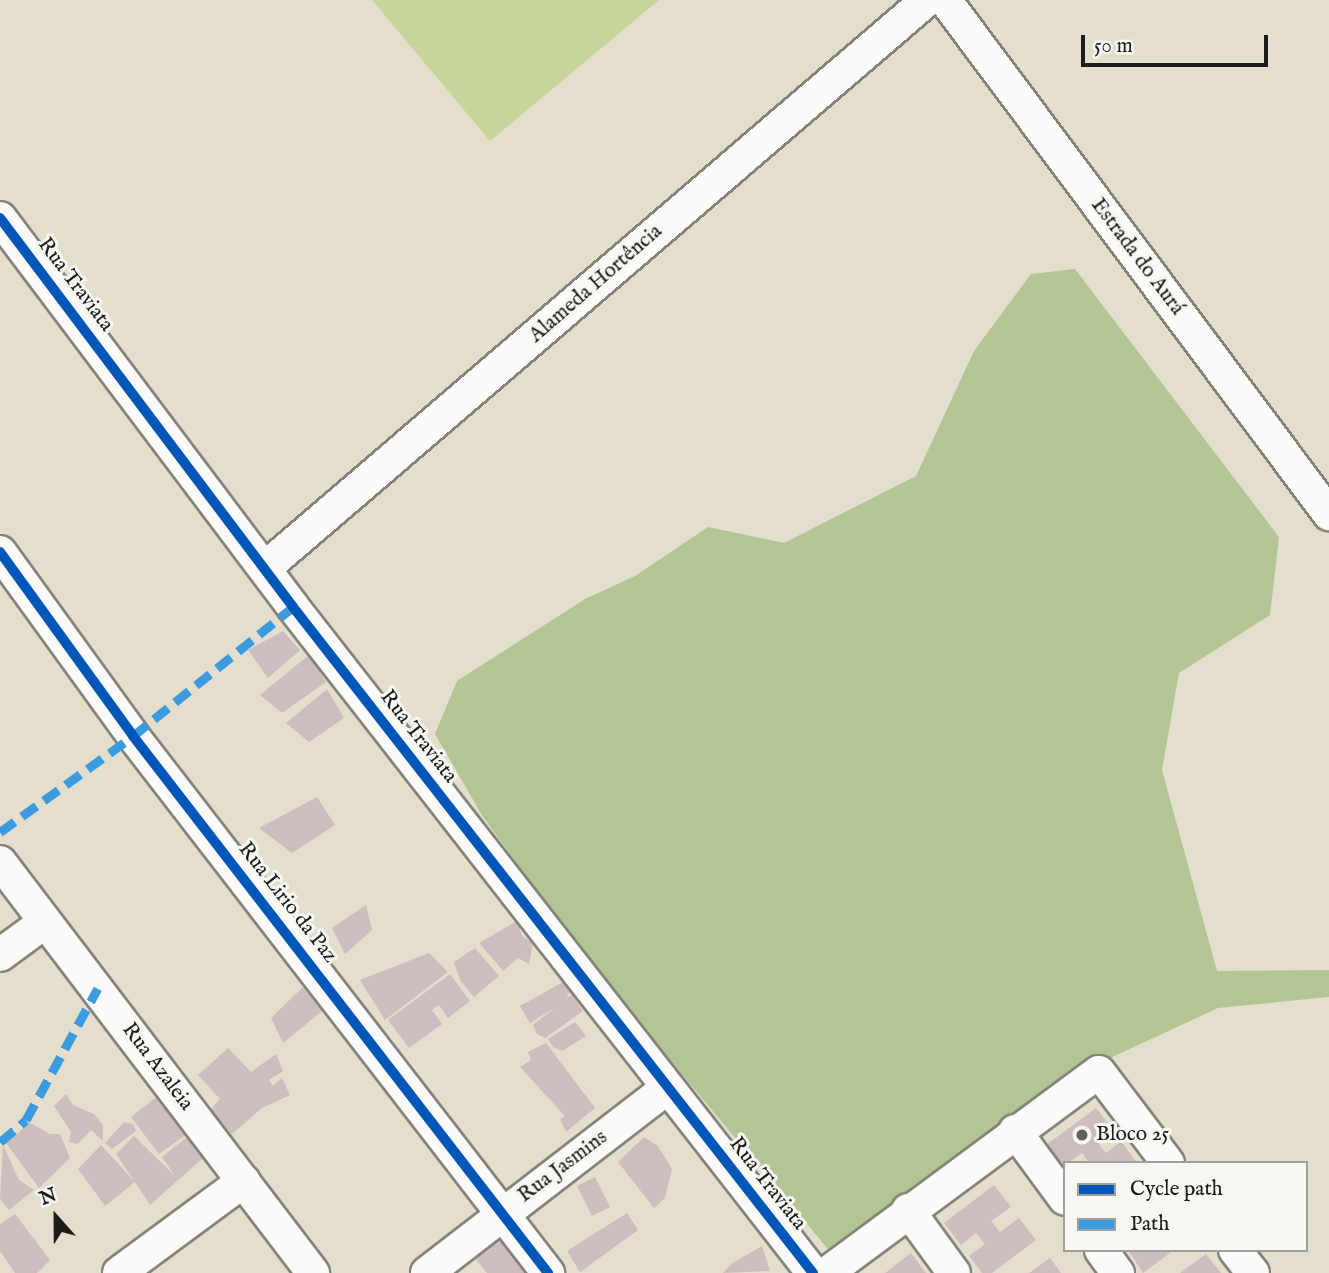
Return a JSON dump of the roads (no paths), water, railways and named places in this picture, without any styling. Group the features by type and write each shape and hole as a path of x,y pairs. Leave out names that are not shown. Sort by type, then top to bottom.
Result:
{"street":[{"name":"Alameda Hortência","path":"265,568 927,0"},
{"name":"Estrada do Aurá","path":"945,0 1329,514"},
{"name":"Rua Traviata","path":"0,218 265,568 813,1273"},
{"name":"Rua Lirio da Paz","path":"0,552 133,736 548,1273"},
{"name":"Rua Azaleia","path":"0,862 313,1273"},
{"path":"0,955 45,922"},
{"path":"827,1273 908,1210 1099,1072 1166,1161"},
{"name":"Rua Jasmins","path":"427,1273 667,1088"},
{"path":"1015,1131 1063,1196"},
{"path":"119,1273 244,1181"},
{"path":"908,1210 954,1273"},
{"path":"1102,1252 1118,1273"},
{"path":"1237,1252 1253,1273"}],"place":[{"name":"Bloco 25","path":"1082,1135"}]}
